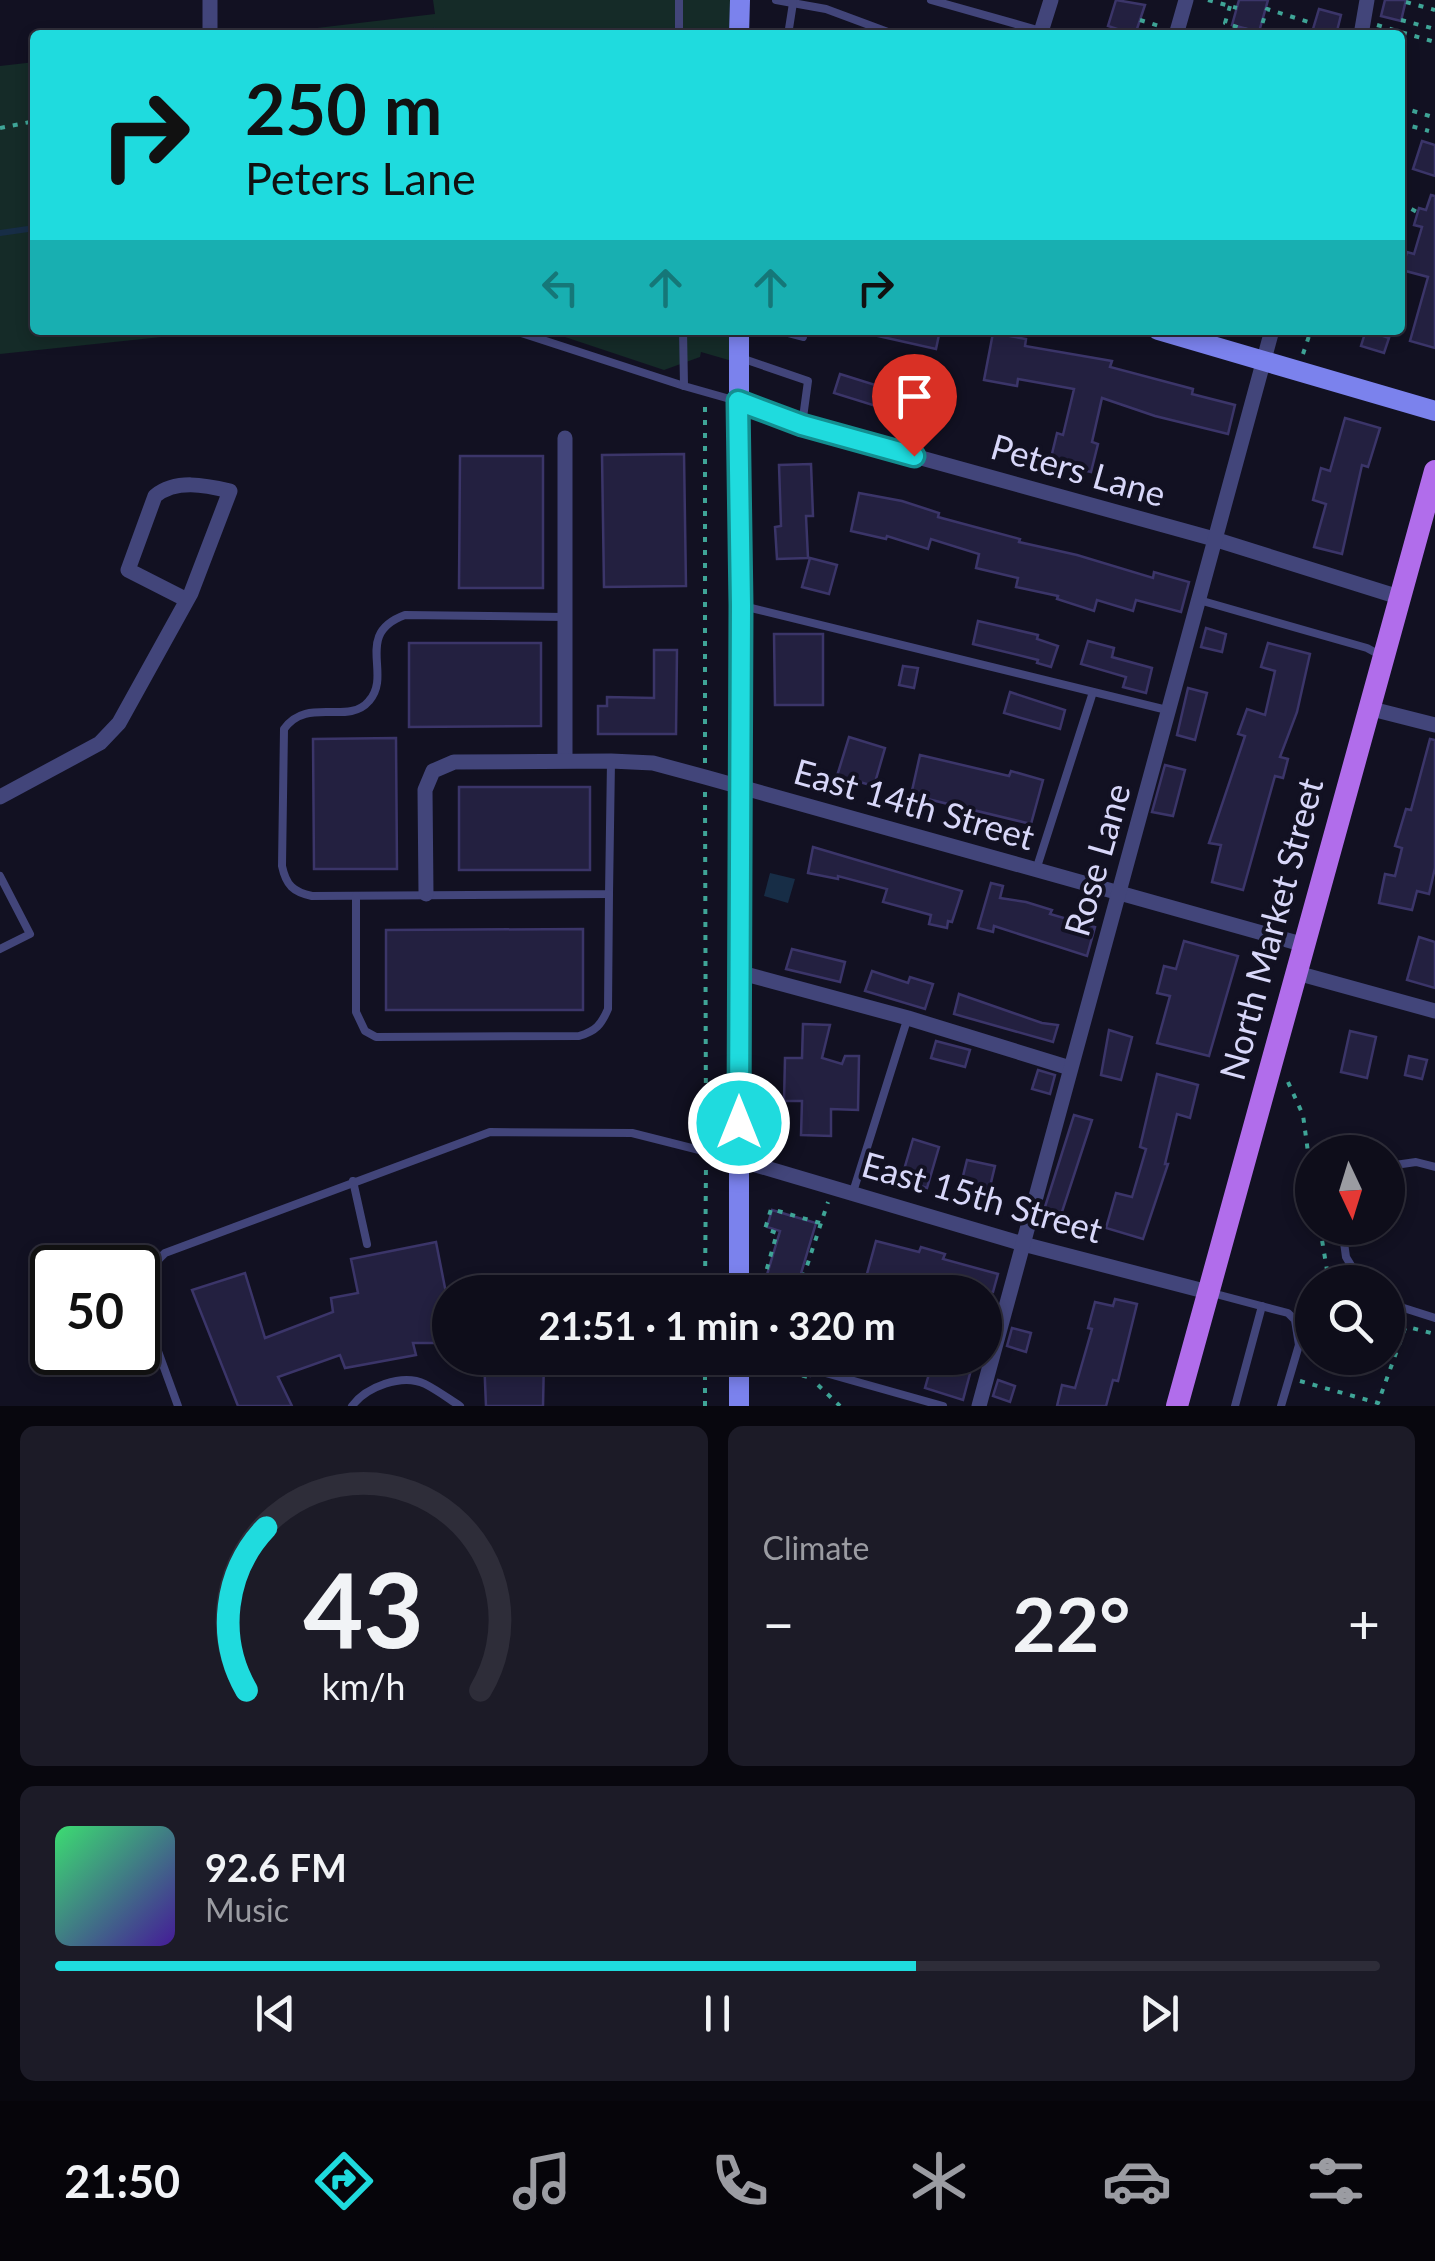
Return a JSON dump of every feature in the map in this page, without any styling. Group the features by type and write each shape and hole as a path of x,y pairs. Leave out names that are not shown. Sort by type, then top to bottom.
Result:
{"main road":[{"path":"740,0 740,30"},
{"path":"738,335 739,1275"},
{"path":"1176,335 1435,411"},
{"name":"North Market Street","path":"1177,1406 1435,471"},
{"path":"739,1375 739,1406"}],"street":[{"path":"210,0 210,30"},
{"path":"1042,30 1051,0"},
{"path":"1170,30 1186,0"},
{"path":"1362,28 1367,0"},
{"name":"Rose Lane","path":"979,1406 1271,335"},
{"name":"Peters Lane","path":"738,401 802,425 1214,539 1402,598"},
{"path":"565,438 565,760"},
{"path":"0,797 100,743 119,723 191,593 230,491 201,484 164,488 155,496 128,570 187,600"},
{"path":"1368,708 1435,725"},
{"name":"East 14th Street","path":"426,894 425,790 434,772 454,762 652,763 1305,945"},
{"path":"738,972 908,1018 1070,1068"},
{"path":"1297,974 1435,1011"},
{"name":"East 15th Street","path":"740,1160 1023,1244 1208,1292"}],"lane":[{"path":"679,0 679,30"},
{"path":"776,0 826,9 883,30"},
{"path":"932,0 1031,30"},
{"path":"789,30 793,3"},
{"path":"527,335 738,401"},
{"path":"684,335 684,386"},
{"path":"739,357 808,381 802,425"},
{"path":"1198,600 1367,648 1384,658"},
{"path":"741,605 1170,711"},
{"path":"565,617 406,615 385,627 376,642 376,688 371,700 348,711 315,712 291,720 282,738 284,880 299,894 609,894"},
{"path":"1036,870 1092,692"},
{"path":"356,896 356,1012 365,1032 376,1037 579,1036 593,1032 608,1009 611,761"},
{"path":"0,876 30,934 0,950"},
{"path":"853,1192 908,1018"},
{"path":"178,1406 143,1310 141,1294 149,1268 165,1253 490,1132 632,1133 740,1160"},
{"path":"1405,1164 1435,1167"},
{"path":"353,1181 367,1244"},
{"path":"1208,1292 1288,1313 1295,1321"},
{"path":"1235,1406 1262,1306"},
{"path":"1405,1309 1435,1318"},
{"path":"1281,1406 1295,1359"},
{"path":"833,1375 944,1406"},
{"path":"352,1406 361,1394 404,1381 422,1382 460,1406"}],"path":[{"path":"1208,0 1237,8"},
{"path":"1406,2 1435,10"},
{"path":"1230,6 1225,23 1247,30"},
{"path":"1260,30 1266,9 1315,24"},
{"path":"1140,20 1166,30"},
{"path":"1401,20 1435,30"},
{"path":"1405,36 1435,42"},
{"path":"1405,109 1433,117"},
{"path":"0,128 30,122"},
{"path":"1405,124 1429,131"},
{"path":"1405,206 1418,212"},
{"path":"1303,354 1309,335"},
{"path":"705,392 705,760"},
{"path":"704,788 706,1275"},
{"path":"1288,1082 1303,1114 1306,1135"},
{"path":"804,1275 828,1202"},
{"path":"765,1275 778,1234 765,1229 772,1208 820,1224"},
{"path":"1405,1328 1435,1334"},
{"path":"705,1375 705,1406"},
{"path":"1300,1381 1378,1403 1388,1375"},
{"path":"1352,1406 1354,1398"}],"green space":[{"path":"433,0 733,0 734,30 300,30 435,14"},
{"path":"30,63 30,335 180,335 0,354 0,66"},
{"path":"559,335 739,335 739,363 701,352 700,357 664,370"}],"water":[{"path":"770,873 795,879 788,903 764,896"}],"building":[{"path":"1116,0 1145,5 1137,30 1108,26"},
{"path":"1239,0 1268,0 1260,30 1232,25"},
{"path":"1385,0 1406,0 1401,21 1381,16"},
{"path":"1319,9 1341,15 1337,30 1313,29"},
{"path":"1422,141 1435,145 1435,176 1413,169"},
{"path":"1431,195 1435,196 1435,348 1410,341 1428,277 1405,271 1407,252 1414,254 1422,227 1414,225 1419,208 1426,210"},
{"path":"878,335 939,335 936,349"},
{"path":"993,335 1004,335 1026,339 1025,346 1112,361 1110,367 1193,389 1192,394 1235,405 1228,434 1102,398 1092,442 1098,444 1091,472 1050,462 1057,433 1063,435 1074,389 1018,379 1017,386 984,380"},
{"path":"1364,335 1389,338 1384,353 1361,346"},
{"path":"840,374 885,388 879,407 834,393"},
{"path":"1345,418 1380,428 1368,467 1362,465 1342,554 1314,547 1326,504 1313,500 1321,468 1330,471"},
{"path":"684,454 686,586 604,587 602,455"},
{"path":"460,456 543,456 543,588 459,588"},
{"path":"811,464 813,516 806,516 808,558 777,559 775,527 781,526 779,465"},
{"path":"859,493 902,501 939,513 938,517 1020,539 1019,542 1153,578 1154,572 1189,582 1181,612 1136,600 1133,611 1097,600 1094,611 1057,599 1058,596 1016,587 1018,578 976,568 979,554 931,539 928,549 887,536 886,539 851,531"},
{"path":"810,558 837,565 829,594 802,587"},
{"path":"978,621 1038,635 1037,639 1058,646 1051,667 1037,663 1038,660 973,644"},
{"path":"1206,628 1226,634 1222,652 1201,647"},
{"path":"774,634 823,634 823,705 775,705"},
{"path":"1088,641 1114,648 1112,657 1152,668 1146,693 1123,687 1126,677 1081,664"},
{"path":"409,643 541,643 541,726 409,727"},
{"path":"1268,643 1310,654 1297,712 1280,757 1288,759 1283,778 1275,776 1243,890 1212,882 1221,845 1209,843 1245,736 1238,734 1247,709 1265,715 1275,671 1261,667"},
{"path":"654,650 677,650 676,734 598,734 598,706 607,706 607,697 654,698"},
{"path":"903,666 918,668 914,688 899,685"},
{"path":"1188,688 1207,693 1195,740 1177,735"},
{"path":"1010,692 1065,710 1060,729 1004,713"},
{"path":"849,737 885,748 874,786 837,776"},
{"path":"396,738 397,869 314,869 313,739"},
{"path":"1430,739 1435,740 1435,868 1429,894 1417,891 1412,910 1379,903 1385,874 1395,876 1402,848 1395,846 1406,809 1411,810"},
{"path":"920,755 1043,780 1031,824 911,795"},
{"path":"1165,765 1185,770 1173,816 1152,812"},
{"path":"459,787 590,787 590,870 459,870"},
{"path":"813,847 962,891 952,922 948,921 947,928 929,924 931,915 883,902 887,889 838,876 808,873"},
{"path":"991,883 1003,886 1000,898 1026,902 1052,910 1050,914 1095,927 1087,956 994,926 993,932 978,928"},
{"path":"583,929 583,1010 386,1010 386,930"},
{"path":"1419,937 1435,942 1435,988 1407,980"},
{"path":"1184,941 1238,956 1209,1056 1157,1043 1170,996 1157,993 1164,966 1176,969"},
{"path":"792,949 845,962 840,982 786,969"},
{"path":"872,971 908,983 910,977 933,984 925,1009 865,991"},
{"path":"959,994 1058,1025 1053,1042 954,1014"},
{"path":"803,1024 830,1025 822,1058 842,1064 845,1056 859,1056 858,1110 831,1109 831,1136 801,1135 802,1101 784,1101 785,1058 802,1058"},
{"path":"1109,1030 1132,1037 1121,1080 1101,1075"},
{"path":"1350,1031 1376,1037 1367,1078 1341,1072"},
{"path":"936,1041 970,1050 965,1067 931,1058"},
{"path":"1409,1056 1427,1060 1422,1079 1405,1075"},
{"path":"1038,1070 1055,1075 1050,1094 1032,1089"},
{"path":"1157,1074 1198,1085 1190,1118 1177,1114 1168,1164 1143,1239 1106,1228 1116,1193 1132,1197 1146,1149 1140,1147"},
{"path":"1074,1115 1092,1120 1061,1215 1044,1210"},
{"path":"913,1139 939,1147 927,1188 901,1180"},
{"path":"967,1160 995,1166 988,1195 960,1188"},
{"path":"772,1210 816,1223 801,1275 767,1275 780,1231 767,1227"},
{"path":"876,1241 919,1252 921,1247 945,1254 943,1259 998,1274 998,1275 867,1275"},
{"path":"436,1242 442,1275 432,1275 432,1343 413,1343 416,1355 345,1368 340,1355 278,1377 292,1406 238,1406 192,1290 245,1273 265,1338 333,1312 331,1298 358,1293 351,1259"},
{"path":"1115,1299 1137,1304 1118,1381 1113,1380 1106,1406 1057,1406 1062,1385 1075,1388 1092,1329 1088,1328 1095,1302 1113,1306"},
{"path":"1012,1328 1031,1333 1026,1352 1007,1346"},
{"path":"485,1375 544,1375 543,1406 486,1406"},
{"path":"929,1375 970,1375 963,1400 925,1388"},
{"path":"998,1380 1015,1386 1010,1402 993,1396"}],"waterway":[{"path":"0,233 30,229"}],"route":[{"path":"739,1123 738,401 802,425 914,456"}]}
